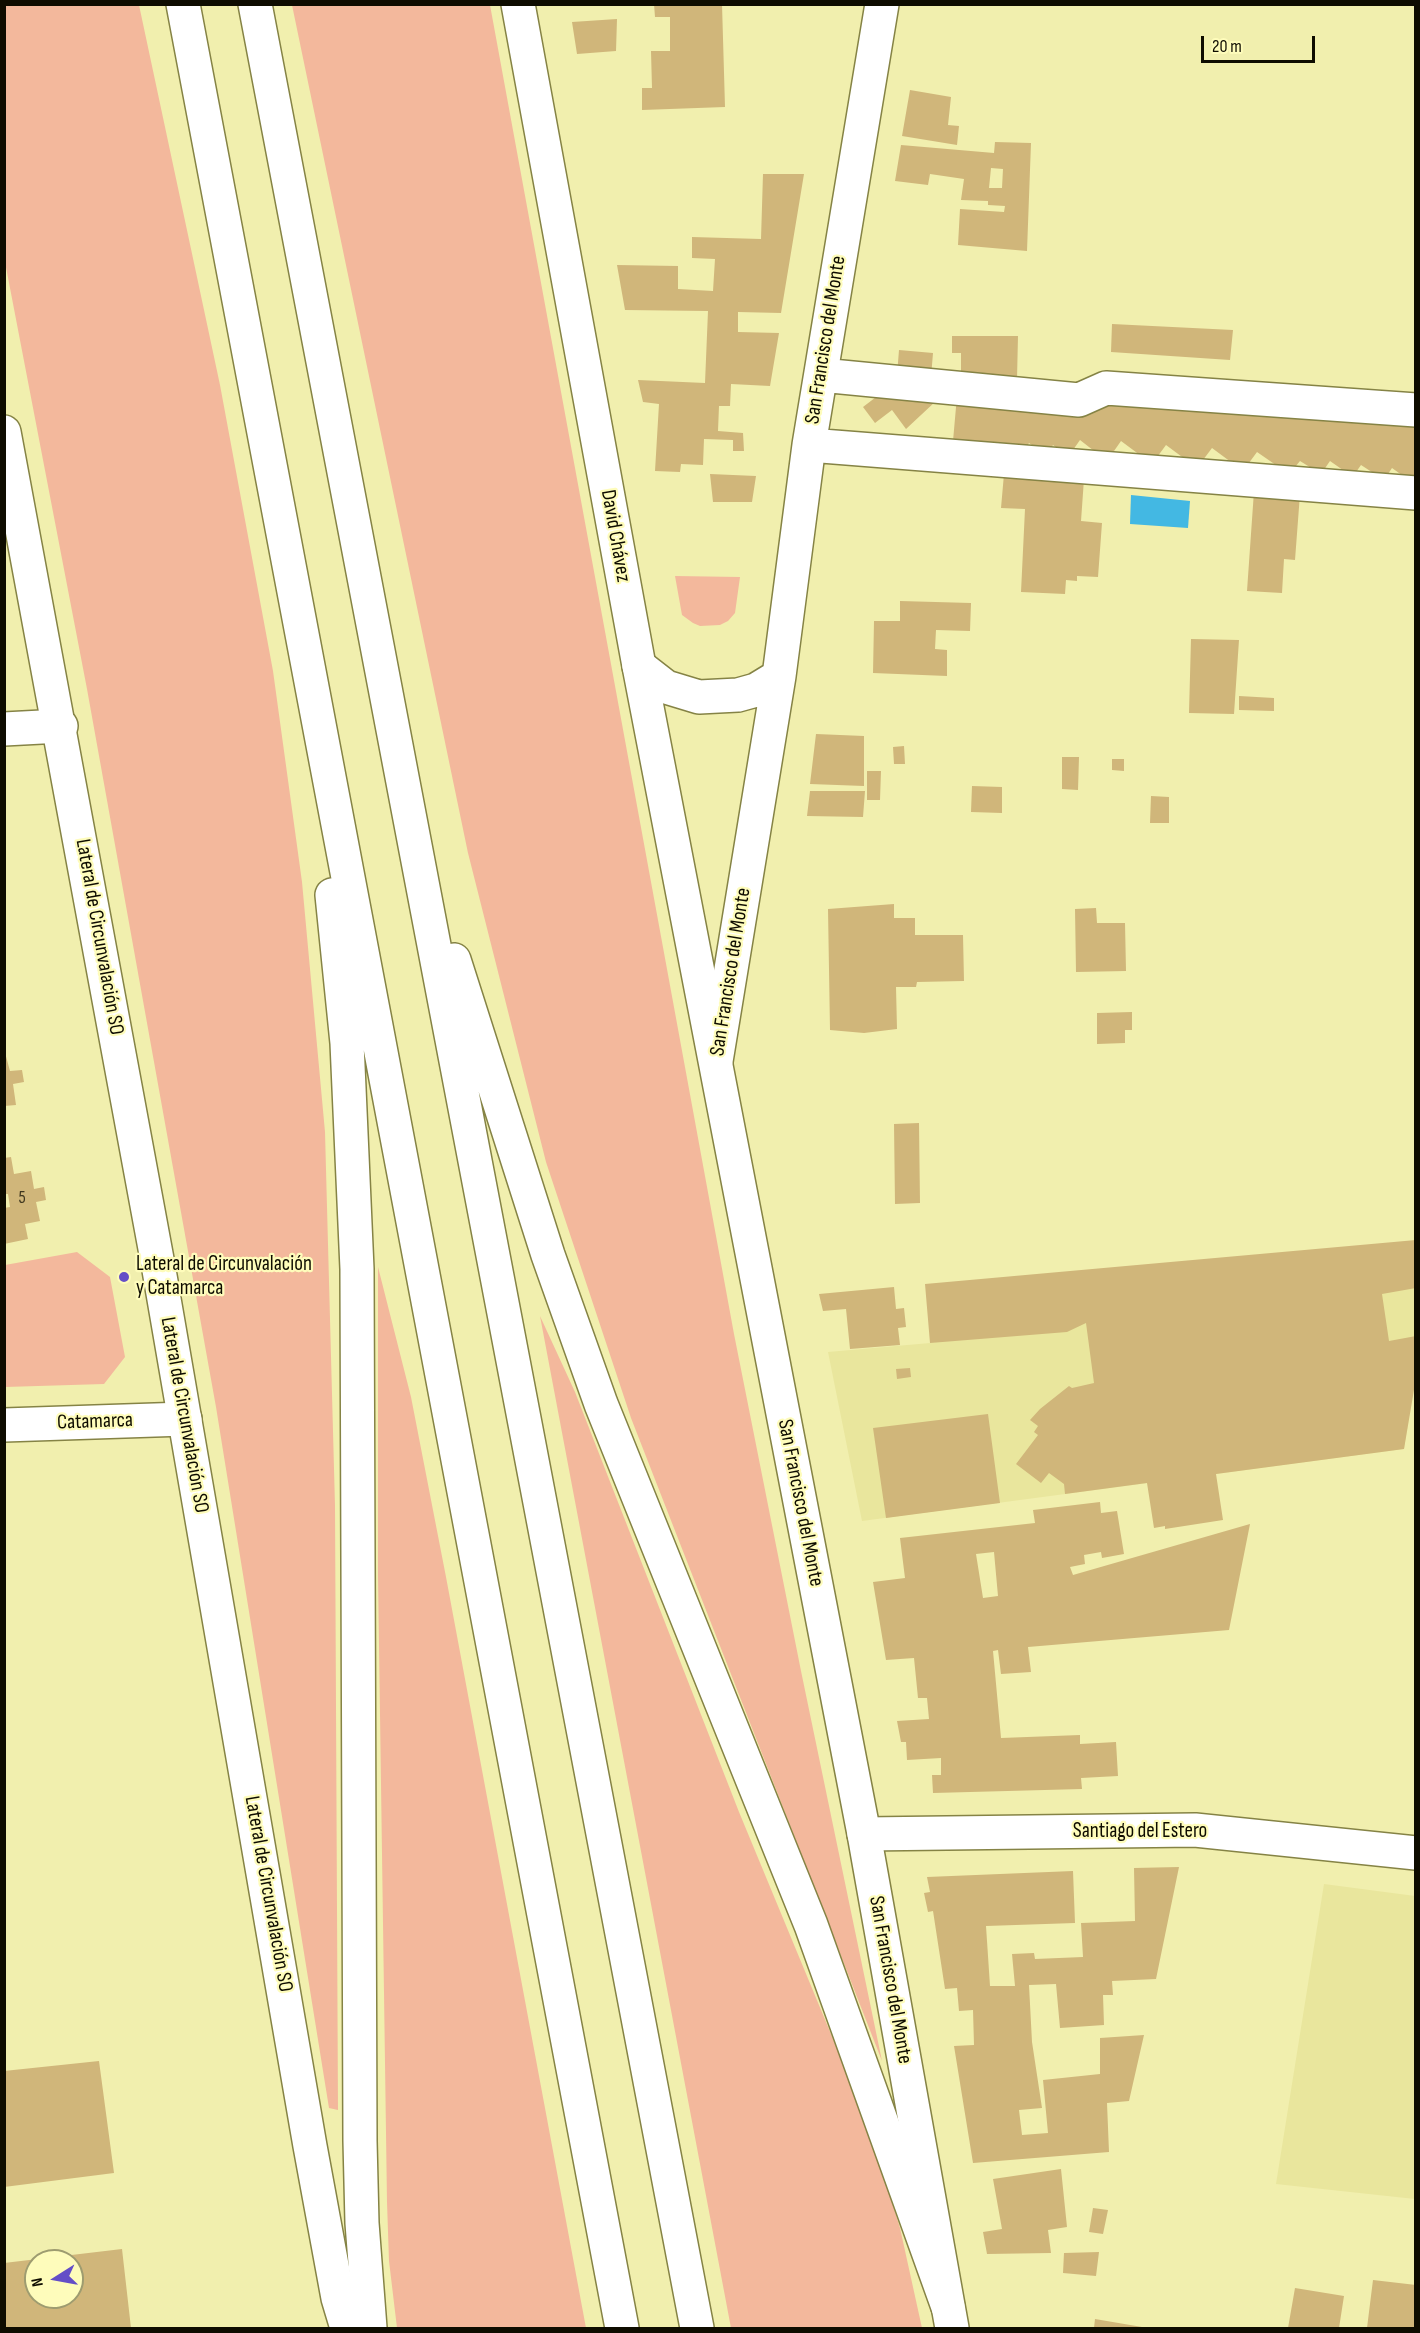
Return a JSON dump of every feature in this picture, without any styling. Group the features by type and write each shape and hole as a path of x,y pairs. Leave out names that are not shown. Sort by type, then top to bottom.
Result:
{"main road":[{"path":"183,4 622,2328"},
{"path":"255,4 697,2328"},
{"name":"David Chávez","path":"518,4 715,1066"},
{"name":"San Francisco del Monte","path":"882,4 809,445 779,676 715,1066 864,1834 950,2318"},
{"path":"821,375 1079,400 1106,388 1416,410"},
{"name":"Lateral de Circunvalación SO","path":"4,432 61,726 185,1419 310,2146 339,2298 347,2328"},
{"path":"809,445 1416,493"},
{"path":"639,666 666,687 699,698 738,695 756,690 779,676"},
{"path":"313,690 347,1042 357,1269 360,2141 362,2223 370,2328"},
{"path":"4,729 61,726"},
{"path":"408,812 544,1244 597,1393 655,1544 811,1925 950,2318"},
{"name":"Catamarca","path":"4,1425 185,1419"},
{"name":"Santiago del Estero","path":"864,1834 1195,1830 1416,1853"}],"shaded area":[{"path":"4,5 139,5 220,385 273,671 302,882 325,1132 335,1506 338,2110 329,2108 216,1407 87,689 5,262"},
{"path":"292,5 490,5 734,1334 882,2061 631,1418 546,1162 468,853"},
{"path":"675,576 740,577 735,613 728,621 720,625 700,626 693,623 682,615"},
{"path":"1415,1240 1415,1378 1404,1449 862,1521 828,1352 930,1343"},
{"path":"77,1252 110,1277 125,1357 104,1384 5,1387 5,1265"},
{"path":"378,1267 411,1397 586,2328 397,2328 389,2261 387,2202 378,1575"},
{"path":"540,1316 575,1392 739,1812 867,2121 900,2228 922,2328 731,2328"},
{"path":"1324,1884 1415,1896 1415,2199 1276,2184"}],"water":[{"path":"1131,495 1190,501 1188,528 1130,524"}],"building":[{"path":"654,4 722,4 725,107 642,110 642,88 652,88 651,51 670,51 670,17 655,17"},
{"path":"617,19 616,51 577,54 572,22"},
{"path":"910,90 951,97 948,125 959,126 957,145 902,136"},
{"path":"995,142 1031,143 1027,251 958,245 960,209 1004,212 1005,206 988,205 988,201 961,200 964,179 930,174 928,185 895,181 901,145 994,153","holes":["991,168 1003,169 1002,188 989,188"]},
{"path":"763,174 804,174 781,313 738,312 738,332 779,333 770,386 731,384 730,406 719,406 718,431 743,433 744,451 733,451 733,440 704,439 703,465 681,464 680,472 655,471 659,404 643,402 638,380 705,383 708,311 625,310 617,265 678,266 678,289 713,291 715,259 692,258 692,237 761,239"},
{"path":"1112,324 1233,330 1230,360 1111,352"},
{"path":"952,336 1018,336 1017,379 961,379 961,353 952,353"},
{"path":"899,350 933,353 931,377 897,375"},
{"path":"880,394 936,401 906,429 892,410 875,423 863,407"},
{"path":"957,396 1104,401 1416,421 1416,478 1406,478 1392,468 1386,477 1378,476 1361,465 1354,475 1350,475 1330,461 1321,474 1300,461 1291,472 1286,472 1257,452 1243,471 1212,448 1197,468 1166,445 1152,464 1121,441 1107,461 1080,440 1068,457 1053,445 1047,455 1029,443 1012,472 953,441"},
{"path":"710,474 756,476 752,502 713,502"},
{"path":"1004,474 1084,479 1081,521 1102,523 1098,577 1077,576 1077,581 1066,580 1065,594 1021,592 1025,509 1001,508"},
{"path":"1254,491 1300,494 1295,560 1284,559 1282,593 1247,591"},
{"path":"900,601 971,603 970,631 936,630 935,649 947,650 947,676 873,673 874,621 900,621"},
{"path":"1191,639 1239,640 1234,714 1189,713"},
{"path":"1239,696 1274,698 1274,711 1239,710"},
{"path":"816,734 864,736 864,786 810,784"},
{"path":"904,746 905,764 894,764 893,747"},
{"path":"1062,757 1079,757 1078,790 1062,789"},
{"path":"1112,759 1124,759 1124,771 1112,770"},
{"path":"867,771 881,771 880,800 867,800"},
{"path":"972,786 1002,787 1002,813 971,812"},
{"path":"810,791 865,791 863,817 807,816"},
{"path":"1151,796 1169,797 1169,823 1150,823"},
{"path":"894,904 894,918 915,918 915,935 963,935 964,981 917,982 916,987 896,987 897,1029 864,1033 830,1030 828,909"},
{"path":"1096,908 1097,923 1125,923 1126,971 1076,972 1075,909"},
{"path":"1132,1012 1132,1030 1125,1030 1125,1043 1097,1044 1097,1013"},
{"path":"4,1049 10,1071 22,1070 24,1082 13,1084 16,1105 4,1106"},
{"path":"919,1123 920,1203 895,1204 894,1124"},
{"path":"11,1157 14,1174 31,1171 34,1189 44,1187 46,1200 36,1202 40,1221 25,1224 28,1239 4,1244 4,1208 10,1207 8,1194 4,1194 4,1158"},
{"path":"1416,1240 1416,1288 1382,1294 1389,1341 1416,1336 1416,1378 1404,1449 1216,1474 1223,1520 1165,1529 1165,1526 1154,1528 1147,1483 1065,1494 1064,1484 1049,1473 1041,1483 1016,1464 1038,1435 1034,1432 1038,1426 1030,1420 1040,1409 1069,1386 1072,1388 1094,1383 1086,1323 1067,1332 930,1343 925,1284"},
{"path":"894,1287 896,1309 904,1308 906,1327 898,1328 900,1345 850,1349 846,1309 823,1311 819,1294"},
{"path":"910,1368 911,1377 897,1379 896,1369"},
{"path":"988,1414 1000,1503 886,1518 873,1428"},
{"path":"1100,1502 1101,1513 1117,1511 1124,1554 1102,1558 1101,1552 1084,1555 1085,1564 1070,1567 1073,1575 1250,1524 1229,1630 1028,1647 1031,1672 1001,1674 998,1650 993,1651 1001,1738 1080,1735 1080,1744 1116,1742 1118,1776 1081,1778 1082,1789 933,1793 932,1775 941,1775 941,1758 907,1760 906,1742 901,1742 897,1721 929,1719 927,1698 918,1698 914,1658 886,1660 873,1582 905,1578 900,1538 1035,1523 1033,1510","holes":["994,1552 998,1596 983,1598 976,1554"]},
{"path":"1179,1867 1156,1979 1112,1981 1113,1995 1103,1995 1104,2025 1060,2028 1056,1984 1029,1985 1032,2042 1042,2108 1019,2110 1022,2135 1048,2133 1043,2080 1100,2074 1100,2038 1144,2035 1129,2101 1107,2103 1109,2152 973,2163 954,2046 974,2045 973,2010 959,2011 957,1988 945,1989 933,1911 928,1912 924,1893 930,1892 927,1877 1073,1871 1075,1923 986,1926 990,1986 1015,1986 1012,1954 1034,1953 1035,1959 1083,1957 1081,1923 1135,1921 1134,1868"},
{"path":"99,2061 114,2173 4,2187 4,2071"},
{"path":"1061,2169 1067,2227 1048,2230 1051,2253 987,2254 983,2232 1002,2229 993,2179"},
{"path":"1093,2208 1108,2210 1103,2234 1089,2232"},
{"path":"122,2249 131,2328 4,2328 4,2263 24,2261 24,2309 84,2309 84,2254"},
{"path":"1099,2252 1096,2276 1063,2273 1064,2253"},
{"path":"1373,2280 1416,2285 1416,2328 1367,2328"},
{"path":"1295,2288 1344,2296 1339,2328 1288,2328"},
{"path":"1095,2319 1142,2327 1142,2328 1094,2328"}],"place":[{"name":"Lateral de Circunvalación y Catamarca","path":"124,1277"}]}
